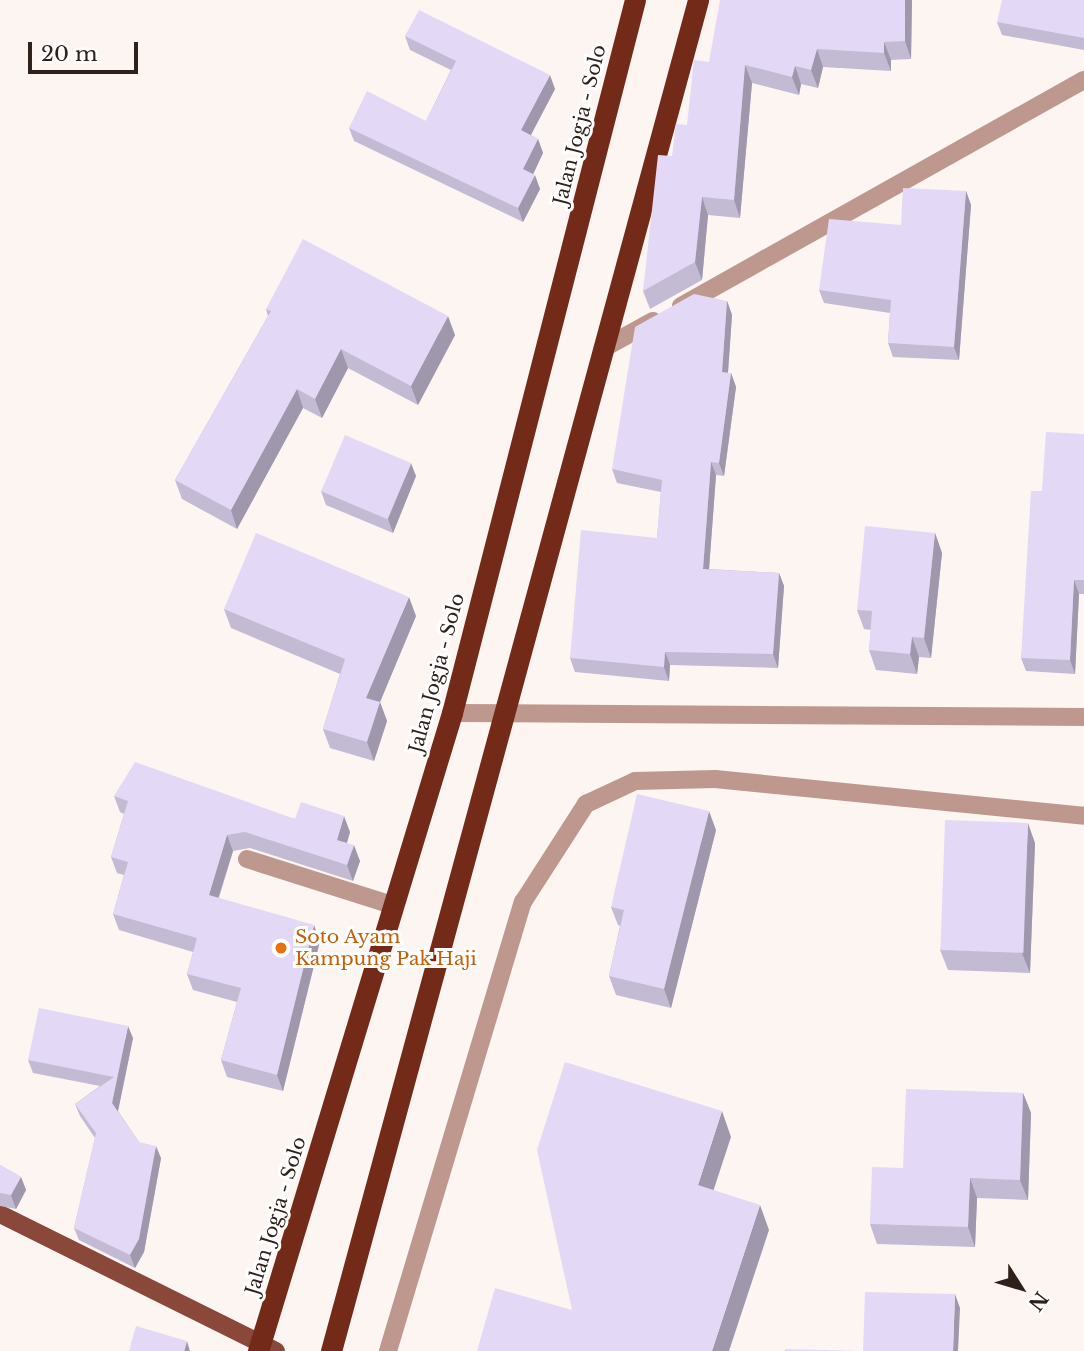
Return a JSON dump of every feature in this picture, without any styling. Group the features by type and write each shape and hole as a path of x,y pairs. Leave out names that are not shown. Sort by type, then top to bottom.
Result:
{"highway":[{"name":"Jalan Jogja - Solo","path":"264,1350 452,713 635,0"},
{"path":"331,1351 698,0"}],"main road":[{"path":"0,1214 264,1350"}],"street":[{"path":"604,348 1084,80"},
{"path":"452,713 504,716 1084,717"},
{"path":"388,1351 523,902 586,804 635,781 715,779 1084,816"},
{"path":"247,859 395,906"}],"building":[{"path":"720,0 905,0 905,41 884,42 884,53 817,49 811,70 795,66 792,77 745,65 734,200 702,197 695,262 643,291 658,155 672,156 676,124 687,125 694,60 709,62"},
{"path":"1002,0 1084,0 1084,38 997,22"},
{"path":"419,10 550,75 521,130 538,139 523,169 535,175 518,208 349,128 367,91 426,121 456,61 405,36"},
{"path":"903,188 966,191 954,347 888,343 891,300 819,290 829,219 901,225"},
{"path":"303,239 448,316 411,386 341,349 315,399 297,389 231,510 175,480 271,311 266,309"},
{"path":"694,294 727,301 722,372 731,373 719,463 711,462 703,569 779,573 773,654 665,652 664,667 570,658 581,530 657,538 662,480 612,469 635,327"},
{"path":"1046,432 1084,434 1084,580 1074,580 1070,660 1021,658 1031,491 1042,491"},
{"path":"345,435 411,463 387,519 321,491"},
{"path":"865,526 935,533 924,638 912,637 910,654 869,650 872,611 857,610"},
{"path":"256,533 409,597 366,698 380,702 367,742 323,729 345,659 224,609"},
{"path":"135,762 295,819 301,802 344,816 337,840 354,845 347,865 245,832 227,835 209,895 314,925 277,1075 221,1060 241,988 187,974 197,938 113,914 128,862 111,857 128,801 114,796"},
{"path":"637,794 709,811 664,989 609,976 624,910 611,907"},
{"path":"945,820 1028,823 1023,953 940,950"},
{"path":"39,1008 128,1026 112,1103 139,1142 156,1146 139,1239 130,1255 74,1228 96,1133 75,1104 114,1077 28,1060"},
{"path":"565,1062 722,1111 698,1185 760,1205 712,1351 477,1351 495,1288 572,1310 537,1150"},
{"path":"906,1089 1023,1093 1020,1180 970,1178 968,1227 870,1224 872,1167 903,1168"},
{"path":"0,1165 21,1177 11,1195 0,1193"},
{"path":"865,1292 955,1294 953,1351 863,1351"},
{"path":"136,1326 187,1341 184,1351 129,1351"},
{"path":"785,1349 863,1351 785,1351"}],"place":[{"name":"Soto Ayam Kampung Pak Haji","path":"281,948"}]}
